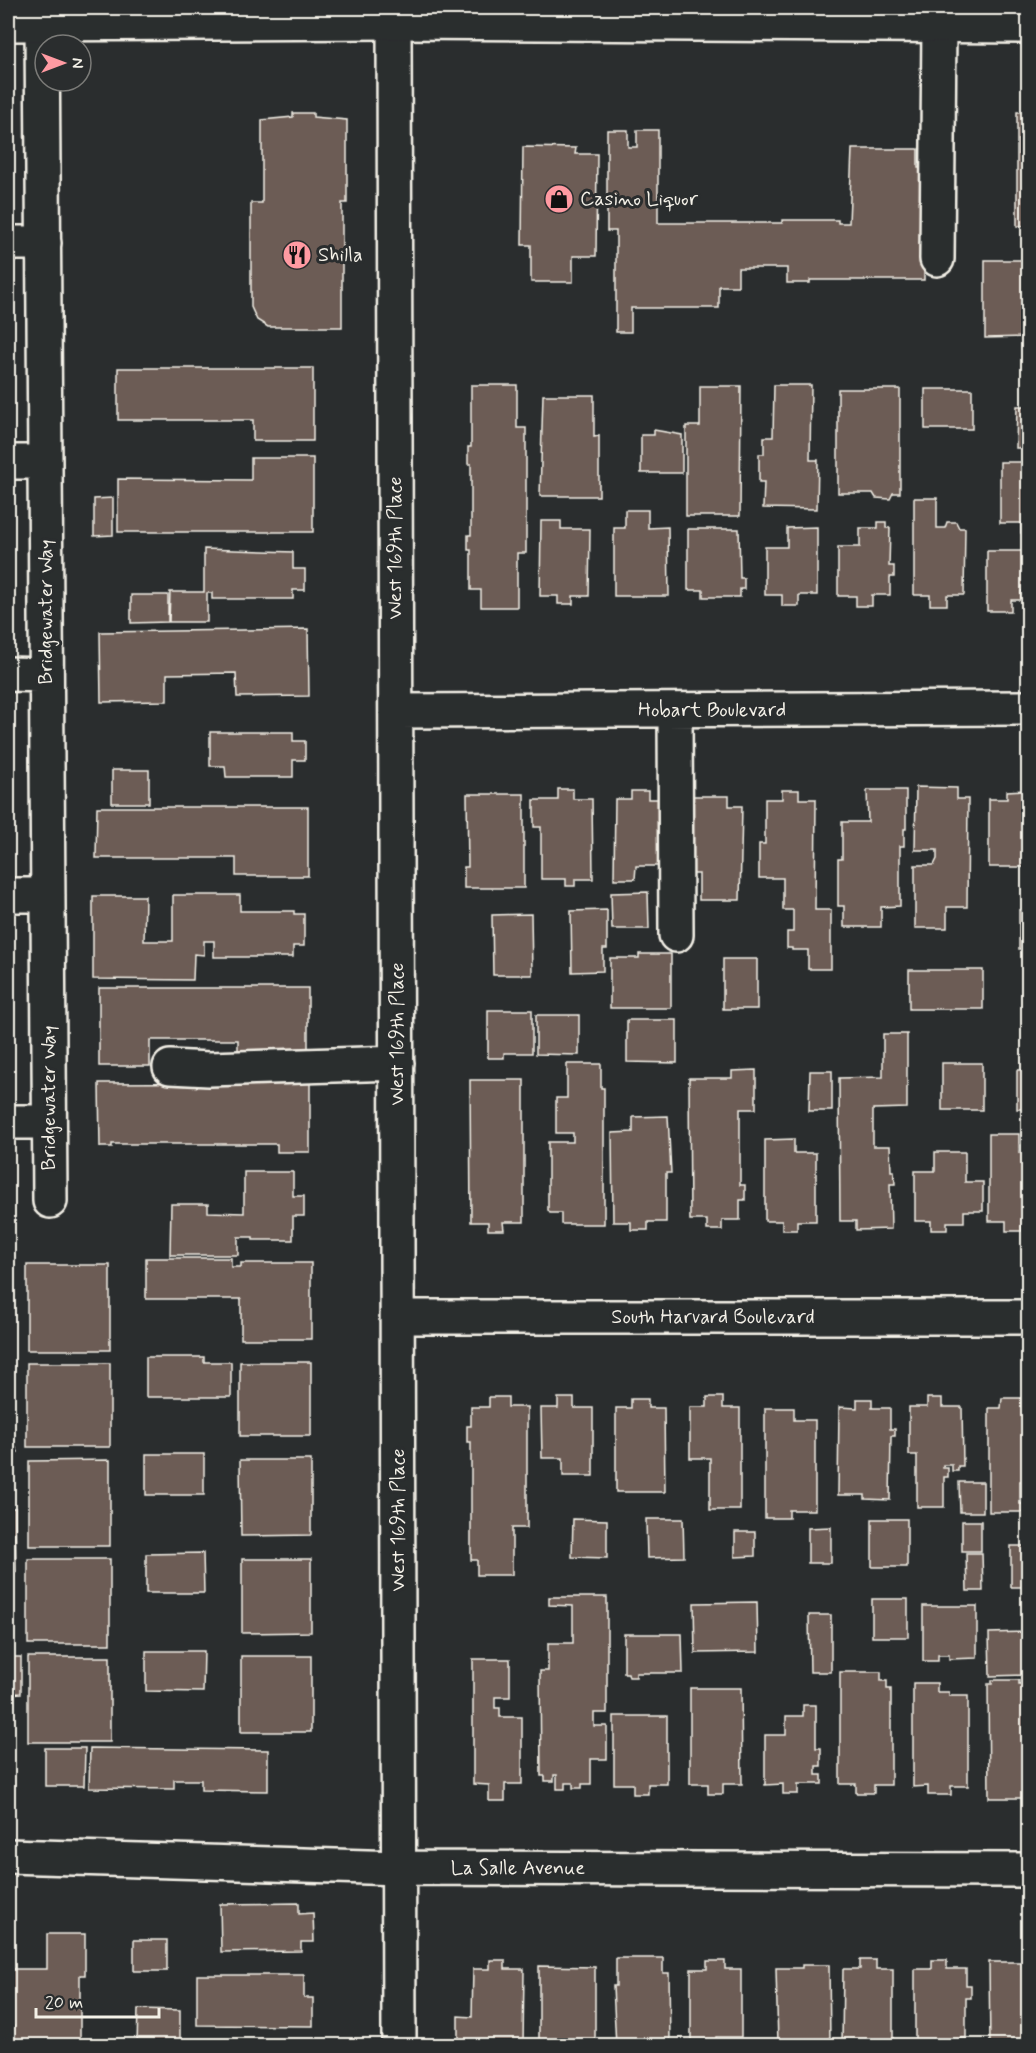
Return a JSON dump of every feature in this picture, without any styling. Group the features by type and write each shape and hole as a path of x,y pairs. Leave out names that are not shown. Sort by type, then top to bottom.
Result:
{"street":[{"path":"8,24 394,22 543,16 736,16 939,25 1017,20"},
{"name":"West 169th Place","path":"394,22 399,2046"},
{"name":"Bridgewater Way","path":"42,24 50,1201"},
{"path":"937,259 939,25"},
{"path":"8,243 44,243"},
{"path":"8,462 45,462"},
{"path":"8,674 46,675"},
{"name":"Hobart Boulevard","path":"396,711 1029,708"},
{"path":"675,711 676,935"},
{"path":"8,895 48,895"},
{"path":"170,1067 209,1069 397,1063"},
{"path":"8,1122 49,1122"},
{"name":"South Harvard Boulevard","path":"398,1317 1029,1317"},
{"name":"La Salle Avenue","path":"8,1856 399,1868 1029,1869"}],"building":[{"path":"1017,112 1028,112 1028,226 1017,226"},
{"name":"Shilla","path":"293,113 313,113 313,117 347,120 347,203 342,203 342,327 268,327 257,320 251,307 251,203 262,203 262,120 293,117"},
{"path":"607,130 628,130 628,147 637,147 637,130 658,130 658,223 782,223 782,220 838,220 838,223 849,223 852,149 918,149 918,168 924,168 924,280 810,280 810,283 787,283 787,268 738,268 738,286 719,286 719,308 631,308 631,332 616,332 616,231 607,231"},
{"name":"Casino Liquor","path":"523,147 576,148 575,154 597,154 596,256 573,256 573,282 531,282 531,245 522,245"},
{"path":"985,260 1027,260 1027,337 985,338"},
{"path":"118,368 313,368 313,441 253,441 253,420 118,420"},
{"path":"471,385 517,385 517,428 526,428 526,553 517,553 517,607 481,607 481,590 471,590 471,550 468,550 468,535 471,535 471,464 468,464 468,447 471,447"},
{"path":"774,385 811,385 810,460 818,460 817,509 763,508 764,482 759,482 759,454 764,454 764,437 773,437"},
{"path":"700,386 741,386 740,516 686,516 686,426 700,426"},
{"path":"838,389 900,389 900,493 893,493 890,499 876,498 873,493 838,493"},
{"path":"925,389 972,389 972,429 925,429"},
{"path":"543,395 594,395 594,437 599,436 599,496 540,496"},
{"path":"1017,406 1028,406 1028,448 1016,448"},
{"path":"654,430 682,435 682,473 641,473 641,435 654,435"},
{"path":"251,458 313,458 313,532 118,532 118,479 251,480"},
{"path":"1000,462 1028,462 1028,533 1021,533 1021,523 1000,523"},
{"path":"113,498 113,535 94,536 94,499"},
{"path":"914,498 937,498 937,528 945,528 947,522 956,522 959,528 965,528 964,595 947,595 947,605 930,605 930,595 914,595"},
{"path":"625,510 648,510 648,528 668,527 669,596 614,596 614,528 625,528"},
{"path":"541,521 561,521 561,529 590,529 589,596 573,596 573,604 558,604 558,596 540,596"},
{"path":"878,522 886,522 886,528 890,528 889,566 894,566 894,577 890,577 890,595 872,595 872,606 856,606 856,596 838,596 838,547 860,547 860,528 878,528"},
{"path":"817,527 817,595 799,595 799,606 782,606 782,595 765,595 765,547 787,547 787,528"},
{"path":"688,529 739,529 740,578 744,578 744,589 740,589 740,597 703,597 703,590 688,590"},
{"path":"1027,542 1028,591 1021,591 1021,600 1011,600 1011,611 987,611 987,551 1027,551"},
{"path":"204,549 293,552 293,569 305,569 305,590 293,590 293,599 212,599 212,593 207,593 207,622 169,622 170,592 204,592"},
{"path":"131,595 168,595 168,622 131,623"},
{"path":"308,629 309,696 237,697 236,673 167,674 167,701 101,702 100,632"},
{"path":"210,732 293,732 293,741 305,741 305,760 293,760 293,777 226,777 225,766 210,766"},
{"path":"112,770 149,770 149,803 112,803"},
{"path":"916,787 957,788 957,799 968,799 967,907 947,907 947,928 915,928 915,865 934,865 937,859 937,850 915,850"},
{"path":"558,789 573,789 573,799 592,799 593,879 575,879 575,886 566,886 566,879 541,879 541,827 534,827 534,800 558,800"},
{"path":"782,790 799,790 799,799 816,799 815,910 831,910 831,969 808,969 808,950 787,948 787,932 793,932 793,910 783,910 783,878 759,878 759,844 765,844 765,799 782,799"},
{"path":"867,790 906,790 906,829 904,829 904,846 900,846 900,906 881,907 881,927 844,927 844,906 838,906 838,859 842,859 842,822 868,822"},
{"path":"1024,790 1024,799 1028,799 1028,867 989,867 989,799 1007,799 1007,791"},
{"path":"631,791 648,791 648,799 665,799 665,866 636,866 635,879 614,879 615,799 631,799"},
{"path":"467,794 524,794 524,888 464,888 464,867 468,867"},
{"path":"688,796 729,796 729,806 742,806 740,900 699,900 699,874 689,874"},
{"path":"97,807 308,807 308,876 236,876 236,858 96,858"},
{"path":"648,892 649,929 612,929 611,893"},
{"path":"173,895 240,895 240,911 294,911 294,914 304,914 304,946 293,946 293,957 214,957 214,941 204,941 204,955 194,954 193,980 93,979 93,896 145,896 144,941 173,941"},
{"path":"607,910 607,949 603,949 603,971 572,972 571,911"},
{"path":"1019,910 1028,910 1028,949 1019,949"},
{"path":"531,914 532,975 493,975 492,915"},
{"path":"639,954 671,954 671,1008 610,1008 610,958 639,958"},
{"path":"723,959 757,959 757,1009 723,1009"},
{"path":"909,970 983,970 983,1009 909,1009"},
{"path":"99,988 308,988 308,1056 238,1062 238,1040 150,1040 150,1066 99,1066"},
{"path":"488,1010 532,1010 532,1053 504,1053 504,1058 488,1058"},
{"path":"536,1015 579,1015 579,1055 536,1054"},
{"path":"627,1020 677,1020 677,1063 627,1062"},
{"path":"883,1034 907,1034 907,1108 873,1109 873,1146 890,1146 891,1171 894,1171 895,1184 890,1184 891,1229 856,1230 856,1221 840,1221 839,1078 883,1077"},
{"path":"942,1063 982,1063 982,1110 942,1110"},
{"path":"567,1064 601,1064 601,1088 604,1088 604,1224 561,1224 561,1213 550,1213 548,1210 548,1142 573,1142 573,1133 556,1133 556,1098 567,1098"},
{"path":"756,1070 756,1109 740,1109 740,1185 745,1185 745,1200 740,1200 740,1220 722,1220 722,1230 707,1230 707,1220 690,1220 689,1078 732,1078 732,1071"},
{"path":"1017,1070 1028,1070 1028,1109 1017,1109"},
{"path":"810,1071 832,1071 832,1111 809,1111"},
{"path":"470,1080 524,1080 524,1222 503,1222 504,1230 488,1230 488,1222 471,1222"},
{"path":"310,1082 310,1152 277,1152 277,1144 112,1144 112,1147 100,1147 99,1083"},
{"path":"668,1116 671,1173 666,1173 666,1222 648,1222 648,1230 631,1230 631,1222 613,1222 612,1133 633,1132 633,1117"},
{"path":"989,1134 1019,1134 1019,1153 1028,1153 1028,1220 1022,1220 1022,1231 1006,1231 1006,1221 989,1221"},
{"path":"794,1139 794,1153 816,1153 816,1221 797,1221 797,1230 782,1230 782,1221 765,1221 765,1140"},
{"path":"935,1152 965,1152 965,1182 983,1182 983,1211 964,1211 964,1222 947,1222 947,1230 931,1230 931,1221 915,1221 915,1171 935,1171"},
{"path":"244,1172 293,1172 293,1196 304,1196 304,1216 293,1216 293,1240 253,1240 253,1237 238,1237 238,1255 170,1255 171,1204 208,1204 208,1212 244,1213"},
{"path":"146,1258 231,1258 231,1267 241,1267 241,1263 311,1263 311,1339 241,1339 241,1299 146,1299"},
{"path":"27,1265 110,1265 110,1350 27,1350"},
{"path":"146,1357 204,1357 204,1362 231,1362 231,1397 146,1397"},
{"path":"240,1362 311,1362 311,1436 240,1436"},
{"path":"27,1363 110,1363 110,1447 27,1447"},
{"path":"489,1397 508,1397 508,1407 527,1407 527,1528 512,1528 512,1575 477,1575 477,1560 471,1560 471,1442 467,1442 467,1426 471,1426 471,1407 489,1407"},
{"path":"707,1397 723,1397 723,1408 740,1408 740,1510 710,1510 710,1458 690,1458 690,1407 707,1407"},
{"path":"558,1398 574,1398 574,1408 593,1408 593,1476 563,1476 563,1458 542,1458 541,1408 558,1408"},
{"path":"927,1398 942,1398 942,1407 962,1407 963,1466 958,1466 958,1471 952,1471 952,1465 943,1465 943,1468 948,1468 948,1477 944,1477 944,1507 917,1507 917,1455 909,1455 909,1407 927,1407"},
{"path":"1002,1398 1027,1398 1028,1481 1020,1481 1020,1504 1024,1504 1024,1512 989,1512 989,1408 1001,1408"},
{"path":"631,1399 648,1399 648,1408 664,1408 665,1492 616,1492 616,1408 631,1408"},
{"path":"857,1399 872,1399 872,1408 890,1408 890,1429 895,1429 895,1436 891,1436 890,1500 865,1499 865,1495 838,1495 839,1407 857,1408"},
{"path":"765,1408 794,1408 794,1420 815,1420 815,1510 789,1510 789,1518 765,1518"},
{"path":"8,1433 18,1452 8,1457"},
{"path":"146,1454 204,1454 204,1495 146,1495"},
{"path":"110,1460 110,1546 29,1546 29,1461"},
{"path":"240,1460 311,1460 311,1535 241,1536"},
{"path":"959,1482 983,1482 983,1512 960,1512"},
{"path":"8,1508 15,1508 16,1572 8,1572"},
{"path":"573,1519 607,1520 607,1558 572,1557"},
{"path":"646,1519 683,1519 684,1557 647,1558"},
{"path":"872,1519 907,1519 907,1567 872,1567"},
{"path":"962,1521 981,1521 981,1551 962,1551"},
{"path":"831,1527 831,1563 808,1563 808,1528"},
{"path":"735,1532 755,1532 755,1556 735,1557"},
{"path":"1011,1546 1028,1546 1028,1587 1011,1587"},
{"path":"203,1553 204,1593 146,1593 146,1554"},
{"path":"966,1553 982,1553 983,1591 967,1591"},
{"path":"28,1559 110,1559 110,1644 28,1644"},
{"path":"242,1559 311,1559 311,1632 242,1633"},
{"path":"549,1597 607,1597 607,1713 594,1713 594,1726 607,1726 607,1759 591,1759 591,1784 582,1784 582,1788 573,1788 573,1783 565,1783 565,1789 557,1789 557,1775 554,1775 554,1781 545,1781 545,1776 541,1776 540,1671 548,1671 548,1643 573,1643 573,1606 549,1605"},
{"path":"872,1599 908,1599 908,1637 872,1637"},
{"path":"757,1602 758,1652 695,1653 694,1603"},
{"path":"923,1606 977,1606 977,1658 949,1659 949,1655 938,1655 938,1661 923,1661"},
{"path":"809,1615 831,1615 831,1672 810,1672"},
{"path":"1028,1632 1028,1675 990,1676 989,1633"},
{"path":"624,1634 682,1634 683,1673 636,1673 636,1677 629,1677 628,1673 624,1673"},
{"path":"146,1651 204,1651 203,1692 146,1691"},
{"path":"241,1656 311,1656 311,1732 241,1732"},
{"path":"8,1657 21,1657 21,1693 8,1694"},
{"path":"28,1657 110,1657 110,1742 28,1742"},
{"path":"473,1659 510,1659 510,1697 495,1697 495,1708 500,1708 500,1717 522,1717 522,1784 505,1784 505,1801 489,1801 489,1785 473,1784"},
{"path":"840,1672 881,1672 881,1681 887,1681 887,1689 891,1689 891,1785 874,1785 874,1793 856,1793 856,1784 840,1784"},
{"path":"992,1680 1019,1680 1019,1684 1028,1684 1028,1788 1026,1788 1026,1798 989,1798 988,1684 992,1684"},
{"path":"913,1683 937,1683 937,1692 949,1692 949,1696 968,1696 968,1786 951,1786 951,1795 928,1795 928,1786 913,1787"},
{"path":"690,1688 741,1688 742,1784 723,1784 723,1794 708,1794 708,1784 690,1784"},
{"path":"803,1705 816,1705 816,1748 821,1748 821,1766 816,1766 816,1775 822,1775 822,1784 798,1784 798,1794 783,1794 783,1784 765,1785 765,1735 786,1735 786,1716 803,1716"},
{"path":"614,1716 667,1716 667,1784 648,1784 648,1794 633,1794 633,1784 614,1784"},
{"path":"45,1748 85,1748 84,1786 45,1786"},
{"path":"90,1748 268,1750 268,1791 201,1790 201,1780 174,1780 174,1789 89,1788"},
{"path":"299,1903 299,1914 313,1913 314,1942 301,1942 301,1951 221,1952 220,1904"},
{"path":"47,1934 85,1934 85,1975 80,1975 80,2046 14,2046 14,2026 8,2026 8,1969 47,1969"},
{"path":"134,1940 167,1940 167,1971 134,1971"},
{"path":"616,1958 663,1958 663,1973 669,1973 670,2041 652,2041 652,2046 616,2046 613,1986 616,1986"},
{"path":"490,1960 505,1960 505,1969 524,1969 523,2046 458,2046 458,2016 472,2017 473,1969 490,1969"},
{"path":"860,1960 876,1960 876,1969 893,1969 893,2046 842,2046 843,1969 860,1969"},
{"path":"932,1960 947,1960 947,1969 966,1969 966,1985 971,1985 971,1998 966,1998 966,2038 960,2038 960,2046 915,2046 915,1969 932,1969"},
{"path":"707,1961 725,1961 725,1969 741,1969 741,2037 716,2037 716,2046 691,2046 691,1969 707,1969"},
{"path":"989,1962 1028,1962 1028,2046 990,2046"},
{"path":"802,1965 829,1965 830,2043 778,2044 776,1968 802,1968"},
{"path":"539,1966 595,1967 595,2046 539,2046"},
{"path":"197,1975 304,1975 304,1998 313,1998 313,2026 197,2025"},
{"path":"138,2009 180,2010 180,2046 137,2046"}],"place":[{"name":"Casino Liquor","path":"559,199"},
{"name":"Shilla","path":"297,255"}]}
